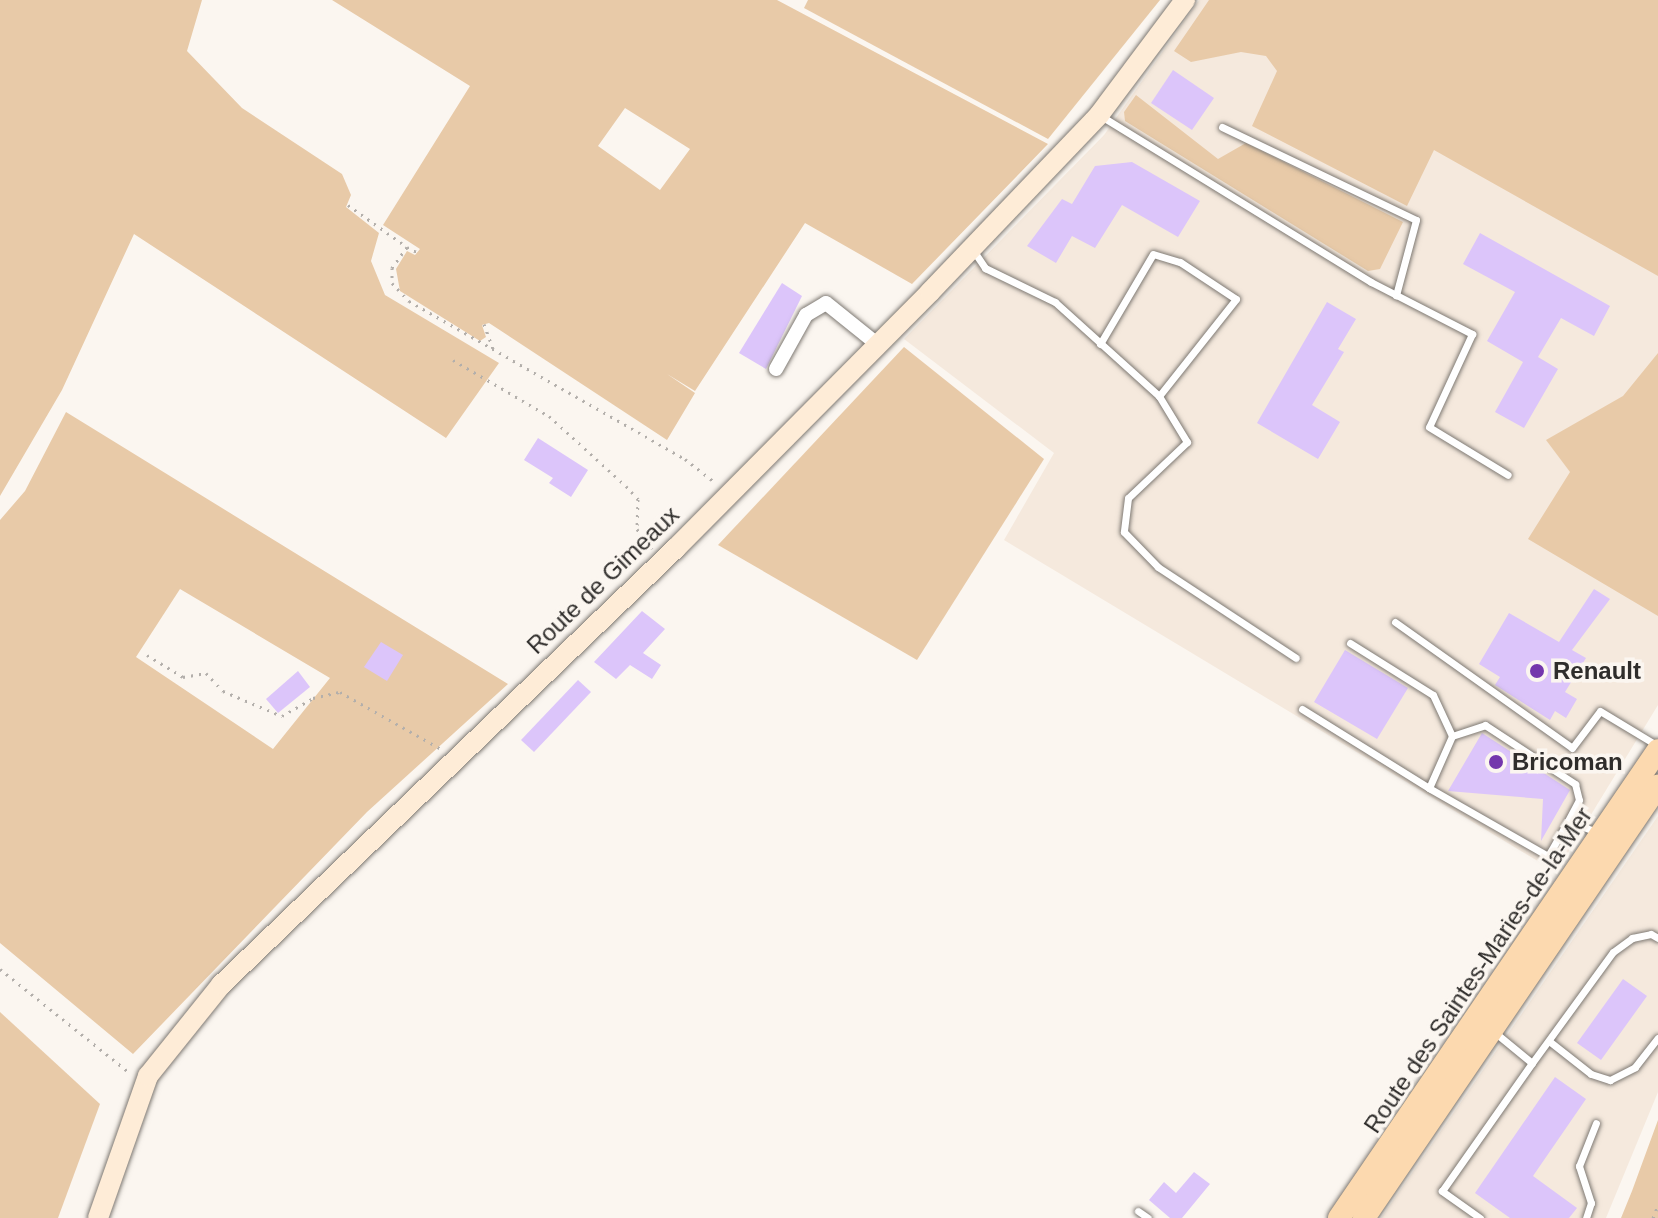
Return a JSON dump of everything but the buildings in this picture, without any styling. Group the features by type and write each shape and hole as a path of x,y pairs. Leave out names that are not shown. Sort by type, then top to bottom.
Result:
{"main road":[{"name":"Route des Saintes-Maries-de-la-Mer","path":"1339,1218 1370,1193 1485,1026 1611,838 1658,748"},
{"name":"Route des Saintes-Maries-de-la-Mer","path":"1611,838 1658,786"},
{"name":"Route des Saintes-Maries-de-la-Mer","path":"1364,1218 1370,1193"}],"street":[{"name":"Route de Gimeaux","path":"98,1218 145,1085 167,1047 221,985 661,562 971,249 1099,115 1185,0"},
{"path":"776,369 806,315 826,303 877,344"}],"lane":[{"path":"1099,115 1396,295 1472,334 1429,427 1508,475"},
{"path":"1222,127 1416,220 1396,295"},
{"path":"971,249 985,268 1055,302 1159,396 1187,442 1128,498 1124,532 1170,576 1296,658"},
{"path":"1100,344 1153,254 1180,262 1236,299 1159,396"},
{"path":"1395,622 1572,748 1600,711 1658,748"},
{"path":"1350,643 1433,695 1452,736"},
{"path":"1302,709 1429,788 1548,856 1579,800 1575,784 1485,725 1452,736 1429,788"},
{"path":"1568,821 1611,838"},
{"path":"1480,1218 1442,1191 1613,952 1632,938 1651,934 1658,938"},
{"path":"1485,1026 1532,1063"},
{"path":"1549,1041 1591,1074 1610,1080 1635,1067 1658,1038"},
{"path":"1586,1218 1591,1203 1579,1166 1596,1123"},
{"path":"1138,1211 1148,1218"}],"path":[{"path":"348,205 417,252"},
{"path":"407,247 392,268 396,290 494,351 685,459 729,493"},
{"path":"484,324 494,351"},
{"path":"453,360 549,416 626,486 638,499 637,529 661,562"},
{"path":"147,655 183,677 206,673 223,691 282,716 321,694 340,692 455,757"},
{"path":"0,969 145,1085"},
{"path":"1653,1218 1658,1205"}],"shaded area":[{"path":"0,0 202,0 187,51 242,108 342,174 351,195 346,207 379,233 371,261 385,295 499,363 446,438 134,234 62,390 0,496"},
{"path":"332,0 777,0 1048,144 912,284 805,223 695,391 667,374 695,393 667,440 489,323 482,325 486,337 480,341 400,291 396,269 407,251 415,255 420,249 383,225 470,86","holes":["625,108 690,149 660,190 598,146"]},
{"path":"808,0 1160,0 1048,139 804,8"},
{"path":"1199,0 1274,0 1658,275 1658,705 1556,872 1004,540 1054,453 904,339 1104,135"},
{"path":"1209,0 1658,0 1658,276 1434,150 1407,206 1252,126 1277,71 1266,56 1241,52 1191,62 1174,51"},
{"path":"1136,95 1218,159 1246,143 1403,222 1380,269 1368,271 1125,121 1124,112"},
{"path":"904,347 1044,459 917,660 718,545"},
{"path":"1658,353 1658,616 1528,539 1570,472 1546,440 1623,396"},
{"path":"66,412 508,684 367,812 133,1054 0,943 0,520 25,491","holes":["180,589 330,678 273,749 136,657"]},
{"path":"1658,816 1658,1092 1606,1218 1381,1218"},
{"path":"0,1012 100,1104 58,1218 0,1218"},
{"path":"1658,1120 1658,1218 1621,1218 1632,1191"}],"place":[{"name":"Renault","path":"1537,671"},
{"name":"Bricoman","path":"1496,762"}]}
